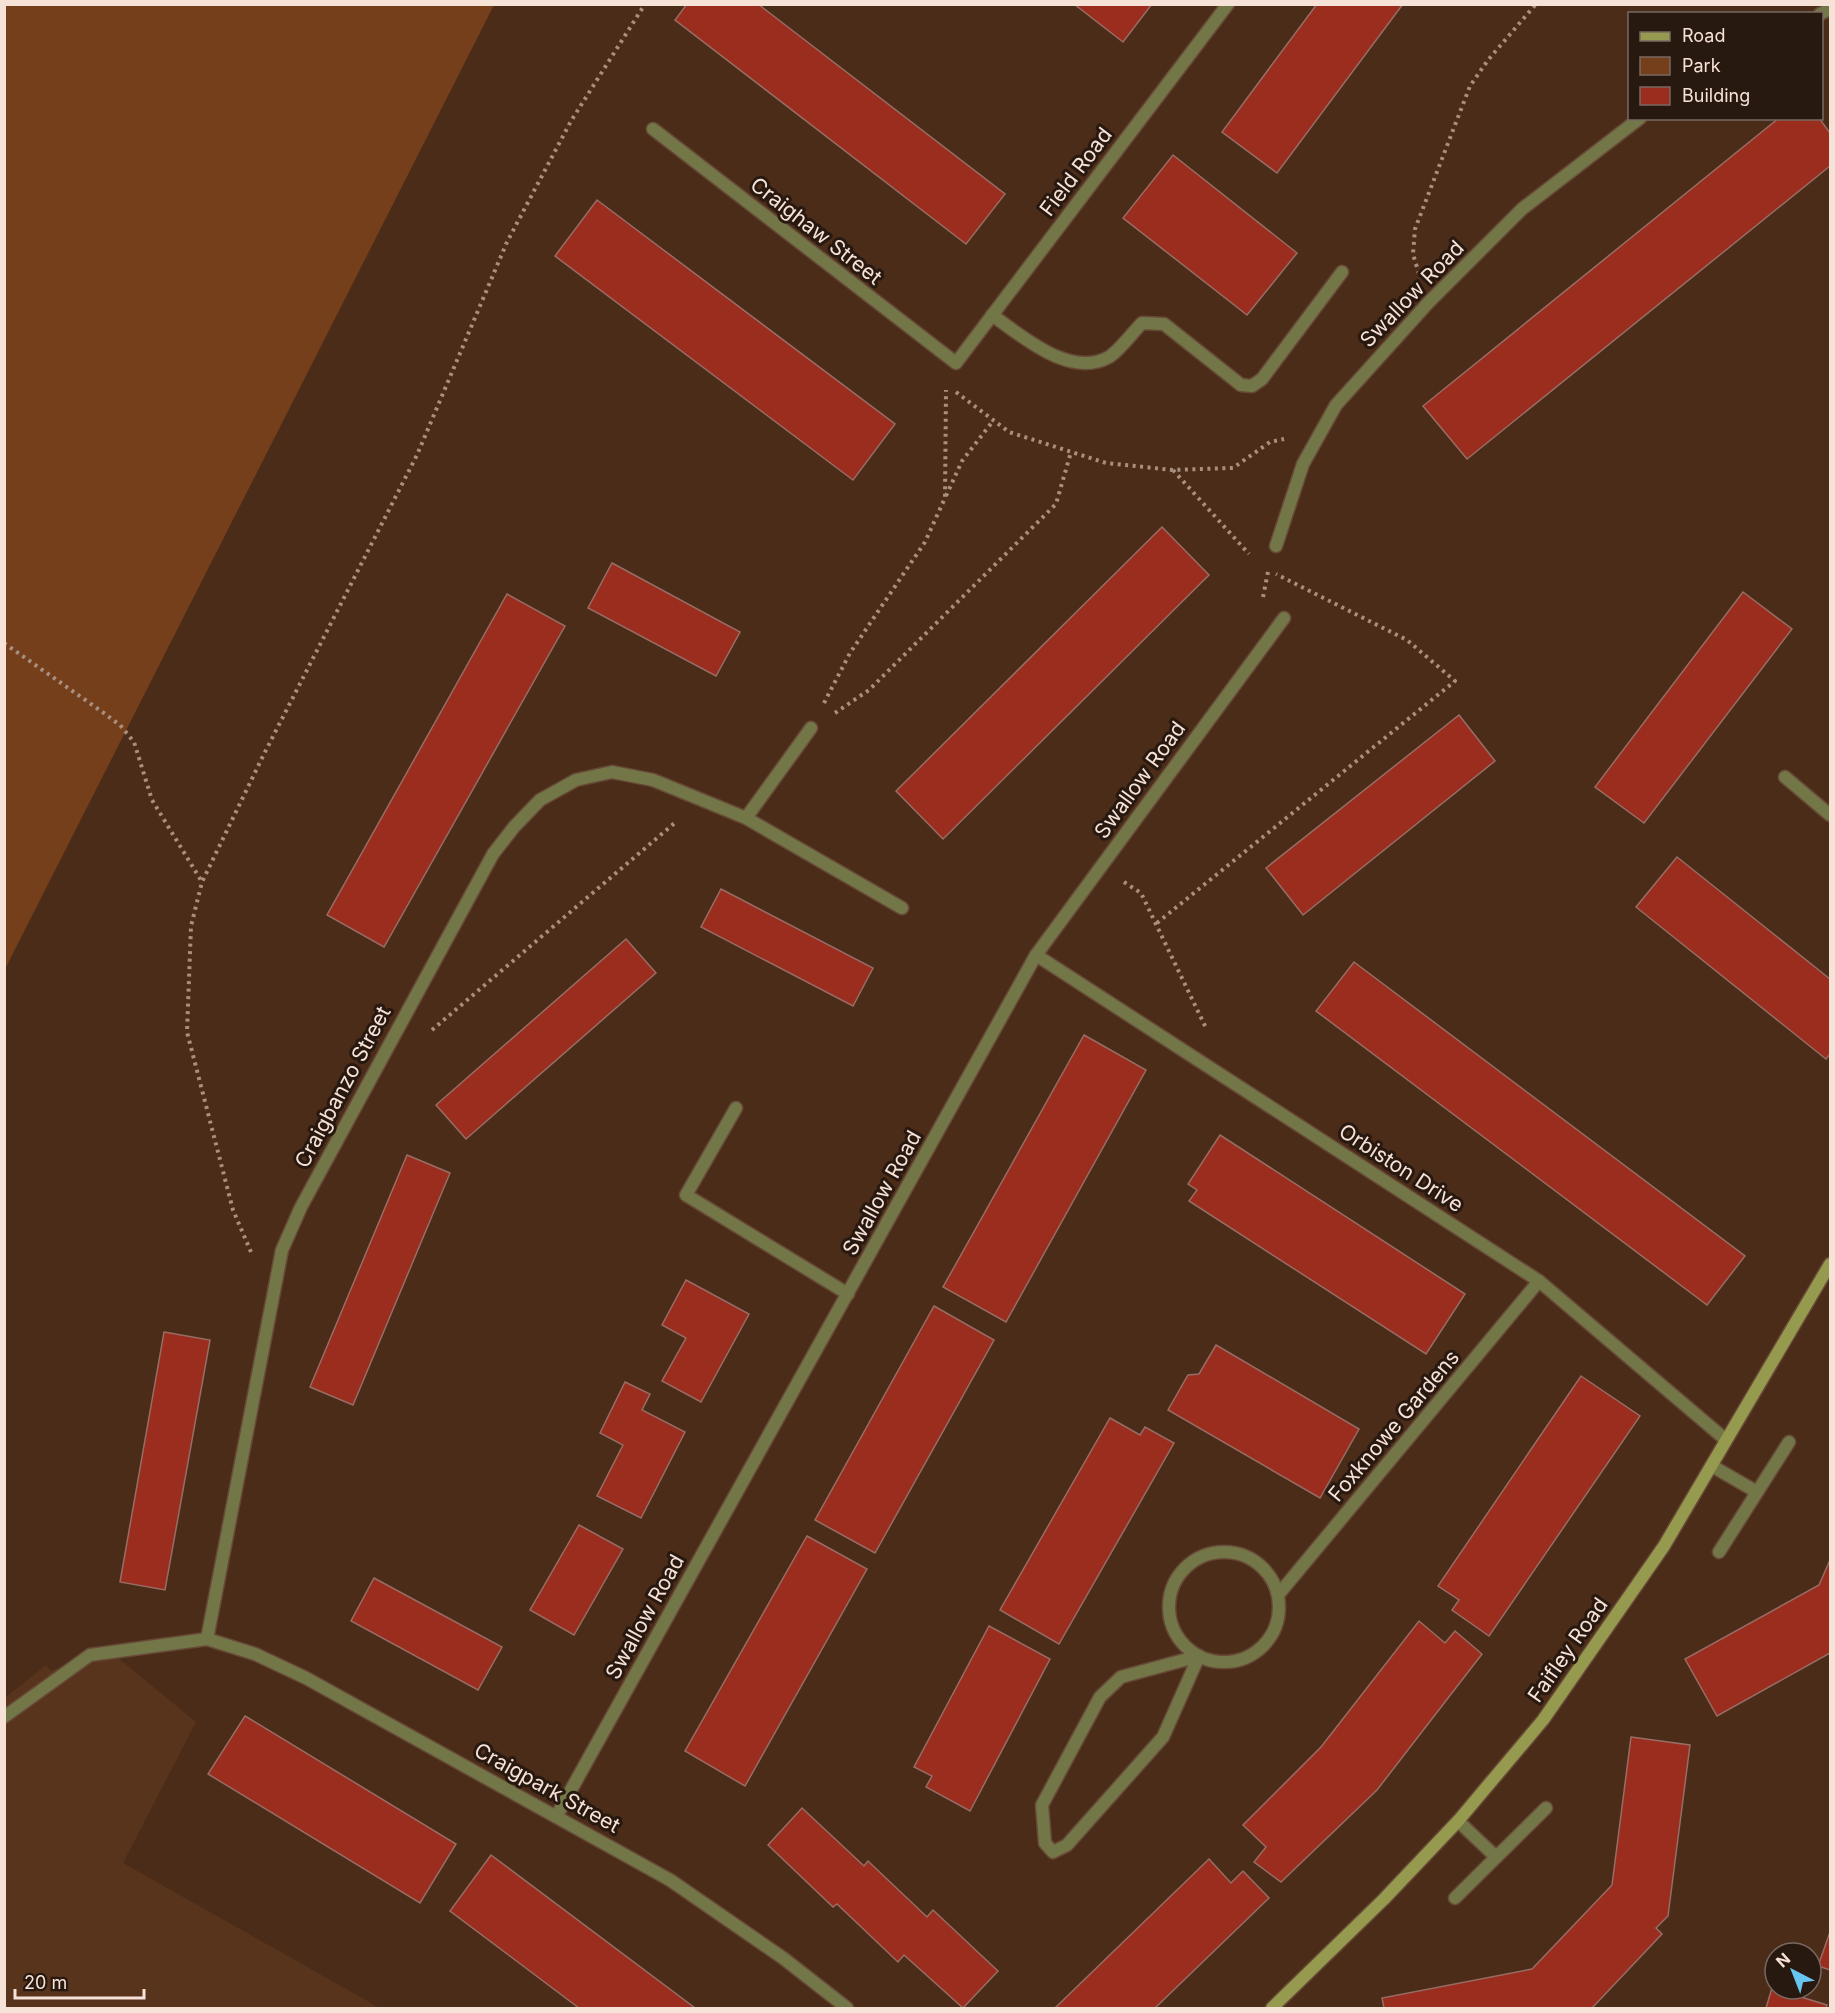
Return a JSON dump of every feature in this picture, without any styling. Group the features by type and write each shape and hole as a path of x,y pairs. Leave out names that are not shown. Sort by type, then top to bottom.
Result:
{"street":[{"name":"Field Road","path":"956,363 1228,4"},
{"name":"Swallow Road","path":"1276,546 1303,464 1336,405 1428,303 1522,209 1637,120"},
{"name":"Craighaw Street","path":"652,129 956,363"},
{"path":"992,315 1046,354 1083,363 1110,357 1142,323 1164,324 1241,385 1252,386 1262,379 1342,272"},
{"name":"Swallow Road","path":"557,1815 1036,955 1284,618"},
{"path":"746,818 812,728"},
{"name":"Craigbanzo Street","path":"207,1639 272,1292 282,1250 300,1207 493,854 514,826 540,800 576,780 612,772 653,780 746,818 902,908"},
{"path":"1785,777 1830,815"},
{"name":"Orbiston Drive","path":"1036,955 1539,1281 1726,1440"},
{"path":"736,1108 686,1195 848,1294"},
{"name":"Faifley Road","path":"1272,2008 1384,1899 1458,1821 1543,1720 1664,1546 1830,1264"},
{"name":"Foxknowe Gardens","path":"1278,1595 1539,1281"},
{"path":"1719,1552 1789,1442"},
{"path":"1712,1466 1757,1492"},
{"path":"1223,1552 1241,1554 1258,1563 1271,1577 1278,1595 1279,1613 1274,1630 1264,1644 1250,1655 1233,1661 1215,1661 1199,1656 1179,1638 1169,1614 1170,1596 1176,1580 1188,1565 1204,1555 1223,1552"},
{"path":"4,1718 90,1655 207,1639"},
{"name":"Craigpark Street","path":"207,1639 255,1654 306,1678 557,1815 670,1880 783,1958 847,2008"},
{"path":"1199,1656 1163,1737 1067,1845 1053,1852 1045,1844 1042,1804 1100,1697 1121,1677 1199,1656"},
{"path":"1455,1898 1546,1808"},
{"path":"1458,1821 1496,1857"}],"path":[{"path":"272,1292 243,1237 233,1210 187,1032 191,926 202,882 268,746 417,455 507,242 571,121 645,4"},
{"path":"1428,303 1413,254 1415,229 1470,86 1488,60 1536,4"},
{"path":"945,498 946,385 1008,432 1106,463 1173,470 1233,468 1270,442"},
{"path":"812,728 850,652 925,542 962,461 993,421"},
{"path":"812,728 869,690 1056,504 1071,452"},
{"path":"1173,470 1251,557"},
{"path":"1157,923 1455,681 1407,640 1259,566"},
{"path":"4,643 101,711 134,742 152,801 202,882"},
{"path":"429,1032 701,801"},
{"path":"1101,866 1140,893 1157,923 1232,1082"}],"shaded area":[{"path":"107,1649 196,1722 123,1863 380,2008 5,2008 5,1698 46,1665 51,1671"}],"green space":[{"path":"4,5 494,5 5,969"}],"building":[{"path":"687,4 758,4 1005,194 966,244 675,20"},
{"path":"1074,4 1152,4 1123,42"},
{"path":"1317,4 1403,4 1277,173 1222,132"},
{"path":"1777,120 1820,120 1830,133 1830,166 1467,459 1423,406"},
{"path":"1173,155 1297,253 1247,315 1123,218"},
{"path":"597,200 895,424 853,480 555,256"},
{"path":"1162,527 1209,575 943,839 896,791"},
{"path":"612,563 740,632 716,676 588,608"},
{"path":"1743,592 1792,629 1644,823 1595,787"},
{"path":"507,594 565,626 384,947 327,915"},
{"path":"1459,715 1495,761 1303,915 1266,868"},
{"path":"1677,857 1830,979 1830,1054 1826,1059 1636,907"},
{"path":"721,889 873,968 853,1006 701,927"},
{"path":"626,939 656,973 466,1139 436,1105"},
{"path":"1354,962 1745,1256 1707,1305 1316,1011"},
{"path":"1084,1035 1146,1070 1006,1322 943,1287"},
{"path":"1220,1135 1465,1294 1426,1354 1189,1201 1197,1190 1188,1184"},
{"path":"407,1155 450,1173 353,1405 310,1387"},
{"path":"686,1280 749,1314 701,1402 662,1381 686,1338 662,1325"},
{"path":"934,1306 994,1340 875,1553 815,1520"},
{"path":"164,1332 210,1340 165,1590 120,1582"},
{"path":"1216,1345 1359,1429 1320,1498 1168,1410 1188,1375 1199,1374"},
{"path":"1581,1376 1640,1416 1489,1636 1452,1610 1459,1600 1438,1586"},
{"path":"625,1382 650,1394 642,1410 685,1432 641,1518 597,1496 623,1445 600,1433"},
{"path":"1110,1418 1140,1435 1145,1427 1174,1443 1059,1644 1000,1610"},
{"path":"579,1525 623,1549 574,1635 530,1610"},
{"path":"807,1536 867,1569 745,1786 685,1751"},
{"path":"1830,1560 1830,1653 1717,1716 1685,1659 1819,1585"},
{"path":"374,1578 502,1647 478,1690 351,1621"},
{"path":"1419,1621 1445,1643 1455,1631 1482,1654 1377,1790 1281,1882 1254,1862 1266,1847 1243,1825 1321,1747"},
{"path":"989,1626 1050,1659 970,1811 926,1787 932,1776 914,1767"},
{"path":"245,1716 456,1844 420,1903 208,1774"},
{"path":"1631,1737 1690,1745 1668,1916 1656,1928 1662,1934 1592,2008 1384,2008 1382,1998 1532,1969 1612,1885"},
{"path":"802,1808 864,1866 868,1861 927,1917 933,1910 998,1971 963,2008 904,1955 898,1962 837,1904 833,1907 768,1845"},
{"path":"491,1855 695,2008 579,2008 450,1911"},
{"path":"1209,1859 1231,1883 1243,1871 1269,1898 1155,2008 1055,2008"},
{"path":"1830,1932 1830,1970 1823,1968 1823,1952"},
{"path":"1768,2001 1814,2001 1827,2005 1826,2008 1766,2008"}]}
